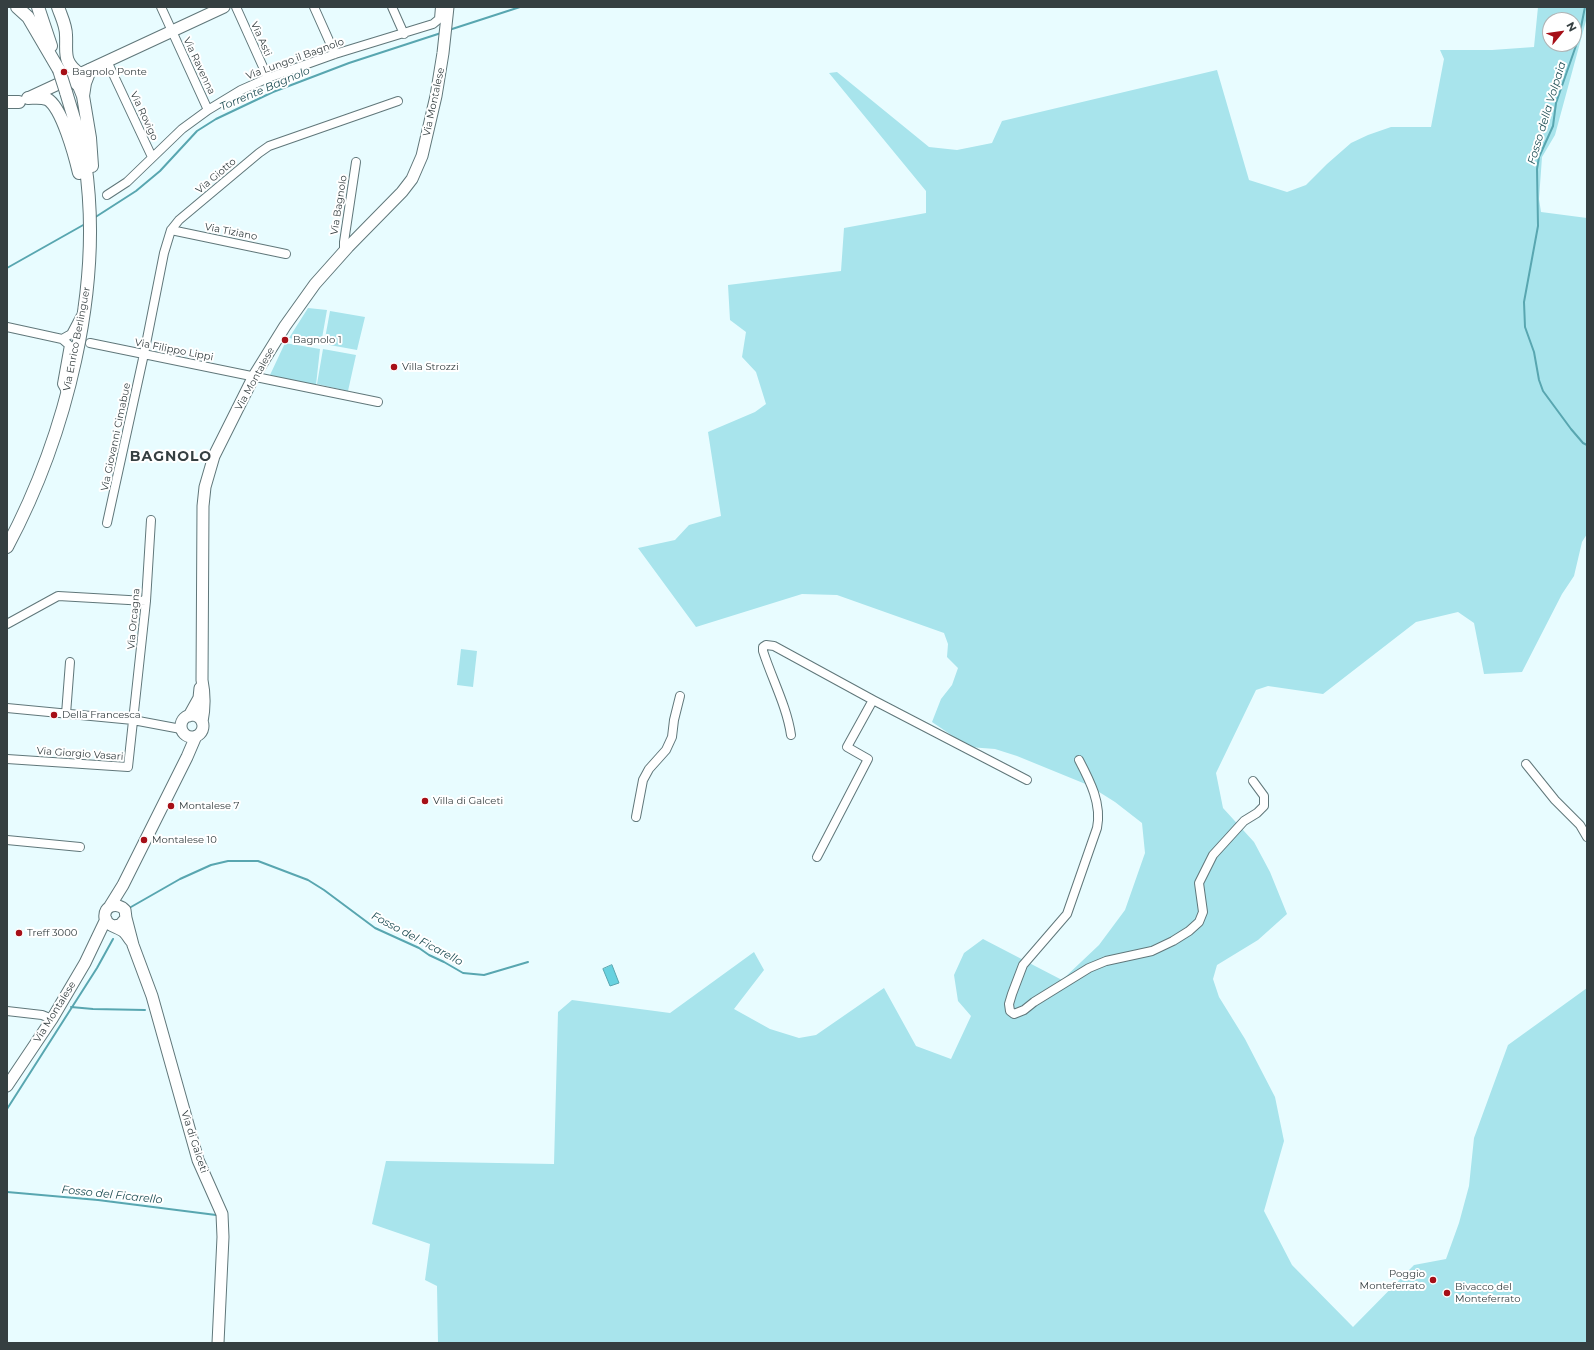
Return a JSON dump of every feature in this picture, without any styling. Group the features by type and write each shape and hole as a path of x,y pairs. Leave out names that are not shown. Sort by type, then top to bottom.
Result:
{"main road":[{"path":"17,7 28,17 59,70"},
{"name":"Via Enrico Berlinguer","path":"7,547 44,468 67,393 84,309 88,279 90,235 89,205 80,139 38,7"},
{"path":"58,7 65,27 66,56 71,66 80,74 85,83 83,96"},
{"path":"80,74 75,82 79,86 83,96 91,154 92,177 89,205"},
{"path":"18,101 43,98 52,104 66,130 81,178 88,191"}],"street":[{"name":"Via Ravenna","path":"160,7 208,110"},
{"path":"7,107 224,7"},
{"name":"Via Asti","path":"236,7 268,78"},
{"path":"314,7 335,54"},
{"path":"392,7 404,34"},
{"name":"Via Lungo il Bagnolo","path":"107,195 127,182 182,129 208,110 241,90 268,78 335,54 404,34 436,22 439,19 440,7"},
{"name":"Via Montalese","path":"111,924 106,911 123,885 196,736 201,732 205,695 202,680 202,523 205,487 214,456 254,376 285,326 314,284 402,192 412,179 418,167 436,96 448,7"},
{"name":"Via Rovigo","path":"107,62 152,157"},
{"name":"Via Giotto","path":"144,354 164,253 171,230 179,220 269,146 398,101"},
{"name":"Via Bagnolo","path":"344,251 344,242 356,162"},
{"name":"Via Tiziano","path":"171,230 286,254"},
{"path":"62,339 71,334 84,309"},
{"path":"7,327 62,339 70,345 62,384 67,393"},
{"name":"Via Filippo Lippi","path":"90,343 378,402"},
{"name":"Via Giovanni Cimabue","path":"107,523 144,354"},
{"name":"Via Orcagna","path":"133,720 146,602 151,520"},
{"path":"7,624 58,596 146,602"},
{"path":"791,735 789,719 771,676 763,651 763,647 766,645 774,646 1026,780"},
{"path":"66,714 70,662"},
{"name":"Via Montalese","path":"183,732 184,719 189,716 198,698 202,680"},
{"path":"636,817 643,780 649,769 666,750 672,737 674,720 680,696"},
{"path":"817,857 868,759 847,747 873,700"},
{"path":"7,708 133,720 183,732 190,737 196,736"},
{"path":"189,716 196,717 202,722"},
{"name":"Via Giorgio Vasari","path":"7,759 128,767 133,720"},
{"path":"183,732 187,757"},
{"path":"1079,760 1089,779 1096,799 1099,816 1097,828 1066,914 1026,961 1016,980 1009,1004 1010,1011 1014,1014 1024,1010 1034,1002 1089,968 1106,961 1152,951 1173,941 1189,931 1199,922 1203,912 1199,883 1213,855 1244,821 1257,813 1264,806 1264,796 1253,781"},
{"path":"1526,764 1555,800 1580,825 1587,837"},
{"path":"7,840 80,847"},
{"name":"Via Montalese","path":"7,1086 52,1019 85,963 98,934 111,924 120,925 125,914 122,897 123,885"},
{"path":"110,906 118,905 125,914"},
{"name":"Via di Galceti","path":"125,914 152,996 198,1160 222,1214 223,1237 218,1343"},
{"name":"Via di Galceti","path":"111,924 125,932 134,945"},
{"path":"7,1011 42,1015 52,1019"}],"shaded area":[{"path":"1538,7 1587,7 1587,17 1582,35 1582,12 1542,12 1542,52 1578,52 1555,135 1542,157 1539,199 1541,212 1587,218 1587,534 1582,542 1574,576 1562,594 1522,672 1484,674 1474,623 1458,612 1416,622 1323,694 1268,686 1256,690 1216,773 1223,808 1254,842 1270,872 1287,914 1258,940 1217,965 1213,979 1219,997 1245,1039 1275,1097 1284,1141 1264,1211 1292,1265 1353,1327 1414,1265 1446,1259 1459,1223 1469,1186 1474,1138 1508,1045 1587,988 1587,1343 438,1343 437,1286 425,1280 430,1244 372,1224 386,1161 554,1164 558,1012 572,1000 670,1013 754,952 764,970 734,1009 770,1029 799,1038 816,1035 884,988 916,1046 951,1059 971,1016 958,1001 954,975 964,953 983,939 1062,980 1099,945 1125,910 1145,853 1142,823 1115,802 1088,785 1017,756 995,749 969,747 932,722 941,699 952,685 958,668 947,657 948,644 944,633 837,595 802,594 696,627 638,548 675,540 689,525 721,516 708,432 755,412 766,404 756,372 742,357 746,332 730,320 728,285 841,271 844,228 926,213 926,191 829,73 837,72 929,147 957,150 992,143 1002,121 1217,70 1249,180 1287,192 1306,185 1351,143 1368,135 1391,127 1431,127 1444,59 1440,50 1492,50 1534,47"},
{"path":"308,308 327,310 321,344 289,338"},
{"path":"330,311 365,317 357,350 324,344"},
{"path":"285,343 320,349 316,385 270,375"},
{"path":"323,349 356,355 348,391 317,384"},
{"path":"461,649 477,651 473,687 457,685"},
{"path":"612,965 619,983 610,986 603,969"}],"waterway":[{"name":"Torrente Bagnolo","path":"449,30 520,7"},
{"name":"Fosso della Volpaia","path":"1585,7 1579,37 1556,103 1553,126 1539,157 1537,169 1538,226 1524,302 1525,327 1534,352 1539,380 1543,391 1571,429 1583,443 1587,445"},
{"name":"Torrente Bagnolo","path":"94,218 136,191 160,171 197,131 216,119 273,92 349,63 441,33"},
{"name":"Torrente Bagnolo","path":"7,268 85,224"},
{"name":"Fosso del Ficarello","path":"131,907 180,879 211,865 228,861 258,861 308,880 375,928 419,948 463,973 484,975 528,962"},
{"name":"Fosso del Ficarello","path":"7,1109 97,968 113,939"},
{"path":"71,1007 145,1010"},
{"name":"Fosso del Ficarello","path":"7,1192 98,1200 216,1215"}],"place":[{"name":"Bagnolo Ponte","path":"64,72"},
{"name":"Bagnolo 1","path":"285,340"},
{"name":"Villa Strozzi","path":"394,367"},
{"name":"Della Francesca","path":"54,715"},
{"name":"Villa di Galceti","path":"425,801"},
{"name":"Montalese 7","path":"171,806"},
{"name":"Montalese 10","path":"144,840"},
{"name":"Treff 3000","path":"19,933"},
{"name":"Poggio Monteferrato","path":"1433,1280"},
{"name":"Bivacco del Monteferrato","path":"1447,1293"}],"district":[{"name":"BAGNOLO","path":"171,457"}]}
